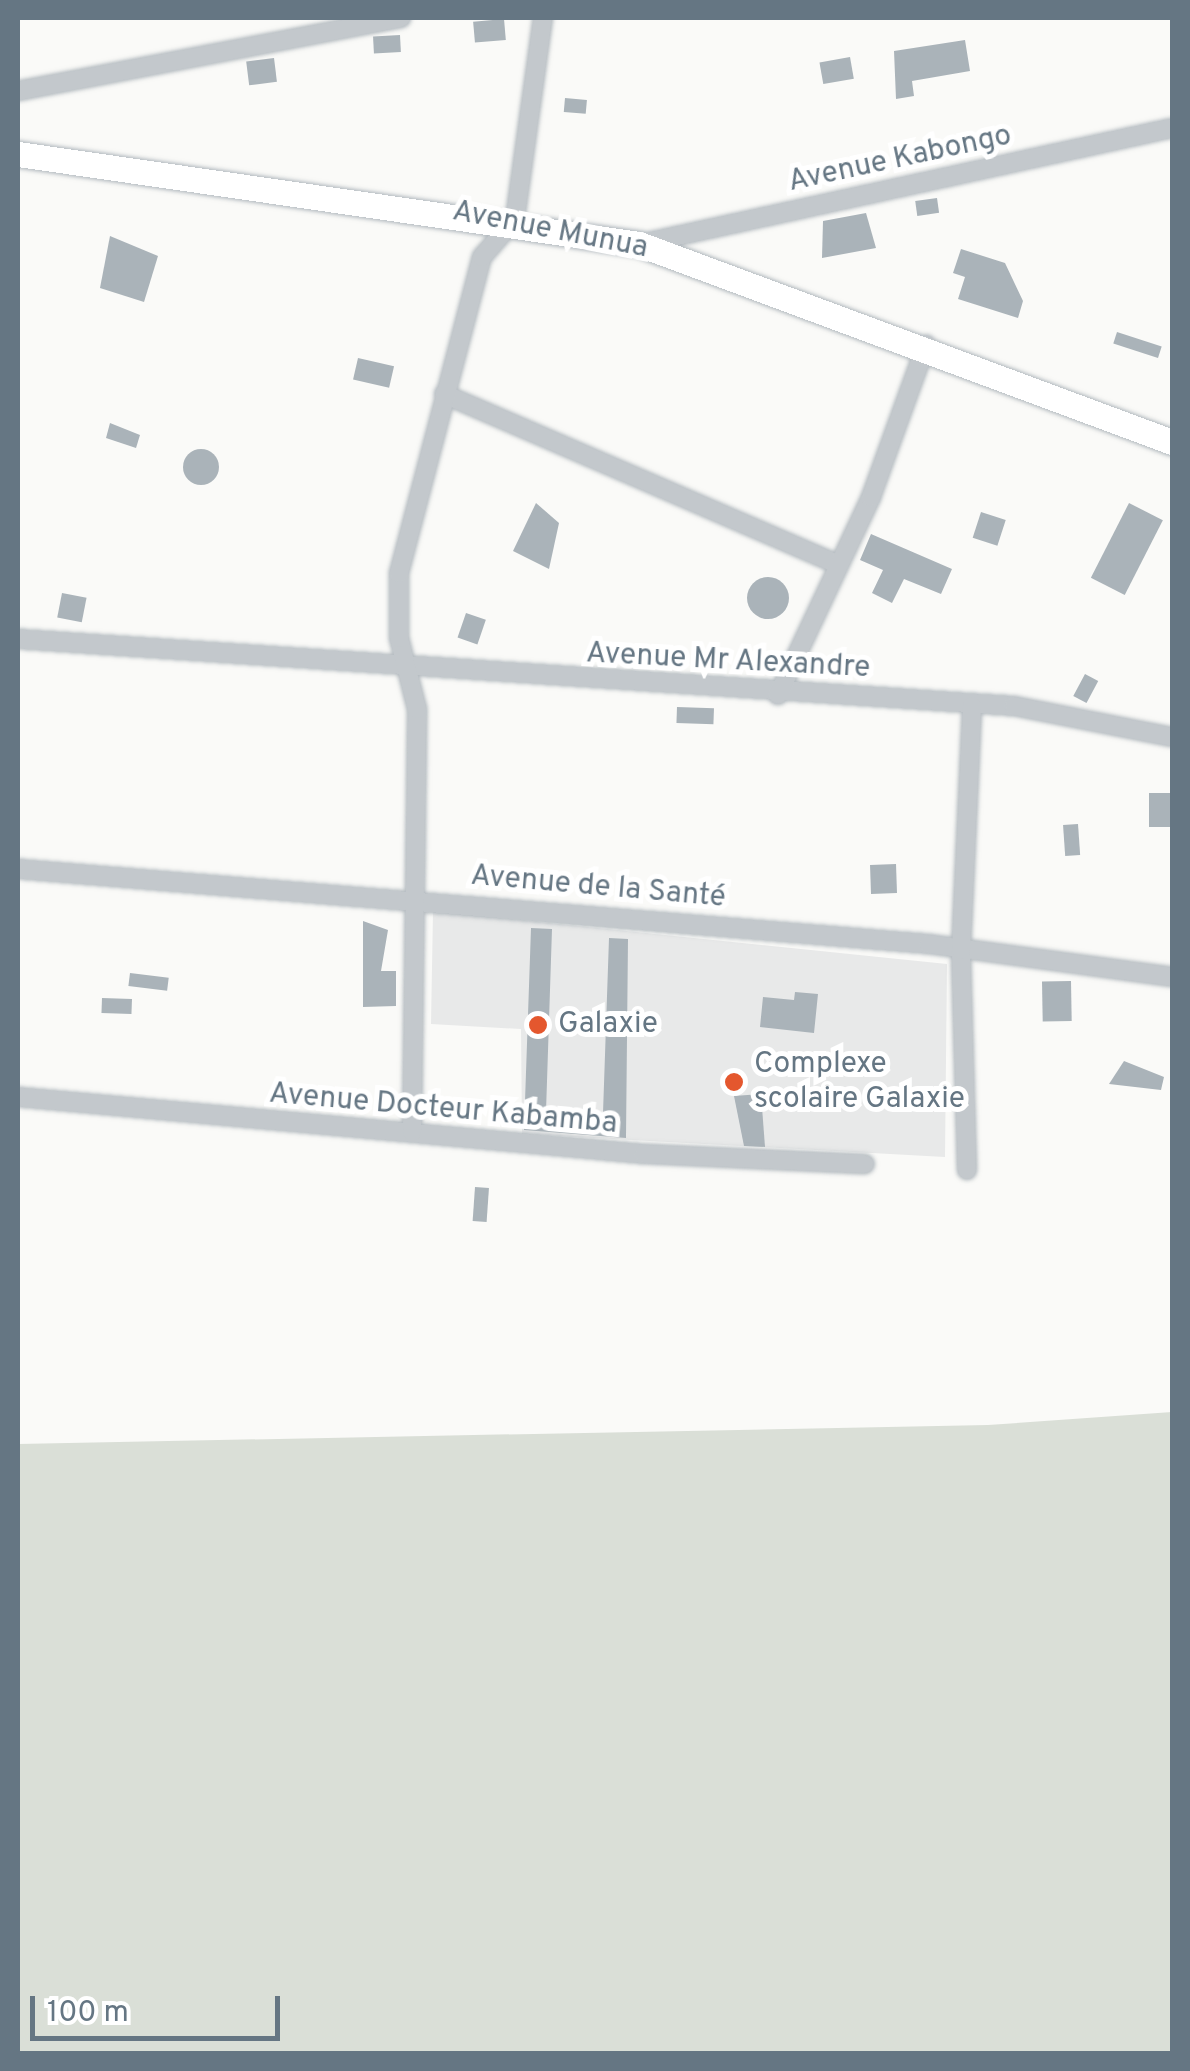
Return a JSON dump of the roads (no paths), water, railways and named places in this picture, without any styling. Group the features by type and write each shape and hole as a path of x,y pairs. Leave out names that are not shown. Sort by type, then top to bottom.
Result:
{"main road":[{"name":"Avenue Munua","path":"18,154 515,219 639,244 926,346 1172,442"}],"street":[{"path":"18,91 401,18"},
{"path":"412,1132 417,709 406,669 399,573 482,257 515,219 542,18"},
{"name":"Avenue Kabongo","path":"639,244 1172,128"},
{"path":"778,696 839,565 926,346"},
{"path":"444,394 839,565"},
{"name":"Avenue Mr Alexandre","path":"18,639 778,696 972,706 1172,737"},
{"path":"967,1170 961,950 972,706"},
{"name":"Avenue de la Santé","path":"18,869 414,899 961,950 1172,977"},
{"name":"Avenue Docteur Kabamba","path":"18,1097 412,1132 865,1164"}],"place":[{"name":"Galaxie","path":"538,1025"},
{"name":"Complexe scolaire Galaxie","path":"734,1082"}]}
